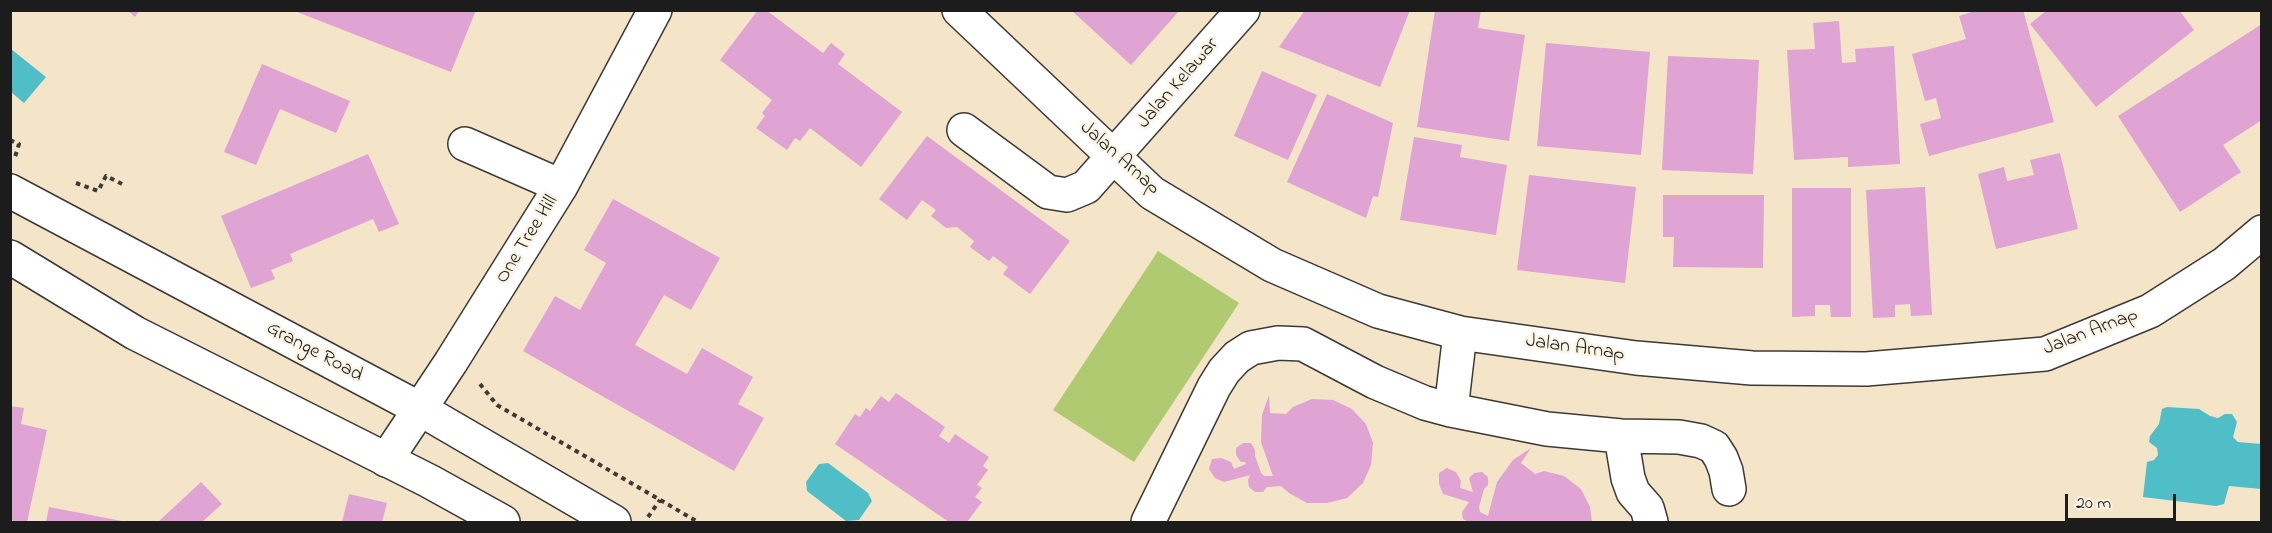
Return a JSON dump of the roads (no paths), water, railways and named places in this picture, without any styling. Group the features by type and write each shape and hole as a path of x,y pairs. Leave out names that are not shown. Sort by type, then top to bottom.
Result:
{"street":[{"name":"One Tree Hill","path":"386,460 561,186 655,10"},
{"name":"Jalan Arnap","path":"959,10 1152,193 1272,265 1378,311 1460,333 1636,358 1752,368 1866,369 2045,354 2150,311 2224,264 2262,232"},
{"name":"Jalan Kelawar","path":"964,130 1048,192 1068,195 1086,187 1243,10"},
{"path":"465,144 561,186"},
{"name":"Grange Road","path":"18,176 614,522"},
{"path":"10,257 135,333 503,522"},
{"path":"1451,410 1460,333"},
{"path":"1148,522 1224,371 1237,357 1251,348 1278,343 1303,344 1375,382 1425,403 1451,410 1548,429 1621,436 1679,437 1701,441 1713,447 1721,458 1729,489"},
{"path":"1621,436 1633,492 1647,508 1651,522"}],"water":[{"path":"11,49 46,77 24,103 11,92"},
{"path":"2167,407 2199,409 2218,418 2225,414 2232,414 2237,422 2233,437 2238,442 2261,444 2261,489 2229,486 2224,504 2216,506 2143,497 2147,462 2154,460 2158,455 2157,448 2149,442 2150,436 2159,424 2162,409"},
{"path":"828,463 868,493 872,501 859,520 846,521 807,491 806,482 819,464"}]}
